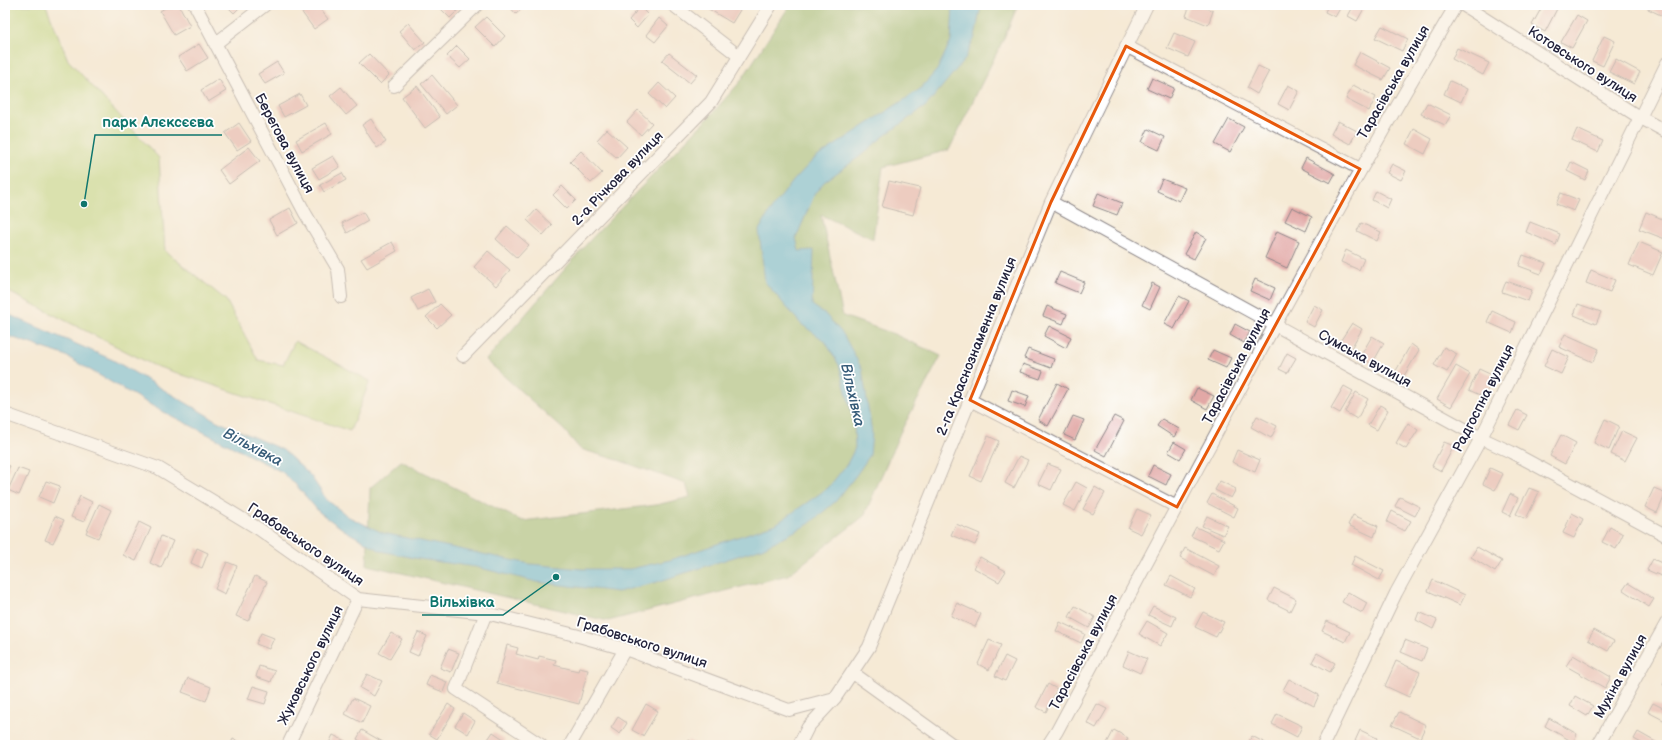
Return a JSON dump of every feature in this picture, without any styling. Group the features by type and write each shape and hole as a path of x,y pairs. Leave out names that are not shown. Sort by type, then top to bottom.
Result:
{"street":[{"name":"Берегова вулиця","path":"195,5 305,213 338,269 341,297"},
{"path":"215,44 266,5"},
{"path":"394,86 477,5"},
{"path":"673,5 739,56"},
{"name":"2-а Річкова вулиця","path":"463,356 711,102 771,5"},
{"name":"2-га Краснознаменна вулиця","path":"799,745 808,727 835,698 853,674 869,647 1051,202 1147,5"},
{"name":"Тарасівська вулиця","path":"1048,745 1057,731 1274,325 1360,169 1456,5"},
{"name":"Котовського вулиця","path":"1464,5 1639,117 1667,132"},
{"path":"1126,46 1360,169"},
{"name":"Радгоспна вулиця","path":"1323,745 1396,593 1481,438 1667,63"},
{"name":"Сумська вулиця","path":"1051,202 1481,438 1511,452 1667,536"},
{"path":"970,400 1177,507"},
{"name":"Грабовського вулиця","path":"5,414 158,468 259,529 358,599 486,613 625,649 789,710 835,698"},
{"name":"Жуковського вулиця","path":"288,745 358,599"},
{"path":"486,613 456,689 541,745"},
{"name":"Мухіна вулиця","path":"1598,745 1667,622"},
{"path":"570,745 625,649"},
{"path":"853,674 953,745"}],"highlighted area":[{"path":"1126,46 1360,169 1177,507 970,400 1051,202"}],"green space":[{"path":"5,5 46,5 68,60 159,158 165,251 226,300 258,360 283,365 295,341 370,381 350,431 153,365 5,290"},
{"path":"790,5 1018,5 1004,38 949,150 883,167 873,239 821,215 843,316 894,334 941,356 900,433 864,516 788,575 608,621 367,565 370,488 401,461 522,521 656,505 690,497 686,484 621,461 580,449 564,430 486,360 591,239 706,120 740,82"}],"water":[{"path":"953,5 981,5 975,37 965,59 926,106 824,182 815,193 796,238 799,251 814,250 812,305 825,314 843,334 862,369 872,433 870,455 836,501 809,524 762,548 657,582 618,592 537,582 476,567 419,559 381,551 344,530 319,512 296,485 282,472 156,408 64,355 5,335 5,313 113,360 217,421 283,450 310,475 327,500 349,517 383,533 530,564 582,569 630,569 670,560 776,524 828,488 847,464 855,448 854,422 839,365 825,341 801,324 765,282 759,230 772,208 794,180 814,159 919,90 937,70 951,41"}],"building":[{"path":"170,5 179,5 190,26 174,35 160,11"},
{"path":"226,5 242,5 234,13"},
{"path":"301,5 317,5 328,19 314,29 298,7"},
{"path":"437,5 457,5 460,8 450,18"},
{"path":"508,5 526,5 516,14"},
{"path":"702,5 733,5 740,10 732,23"},
{"path":"1190,5 1199,5 1213,11 1208,25 1186,16"},
{"path":"1328,5 1342,5 1335,17 1325,12"},
{"path":"1354,5 1366,5 1357,21 1348,16"},
{"path":"1543,5 1559,5 1545,32 1532,25"},
{"path":"1649,5 1667,5 1667,18 1648,9"},
{"path":"640,7 648,15 637,28 629,20"},
{"path":"1577,15 1587,21 1572,48 1561,42"},
{"path":"486,17 505,36 495,47 475,27"},
{"path":"659,18 668,26 655,42 646,35"},
{"path":"408,23 425,42 415,50 399,31"},
{"path":"1382,26 1408,39 1402,51 1375,38"},
{"path":"1174,33 1195,42 1188,57 1167,48"},
{"path":"1604,36 1615,41 1603,66 1592,61"},
{"path":"199,44 208,58 187,71 178,57"},
{"path":"457,46 470,59 460,68 447,56"},
{"path":"1457,48 1489,63 1483,75 1452,59"},
{"path":"1360,52 1390,68 1383,80 1353,65"},
{"path":"669,53 697,75 690,83 662,61"},
{"path":"369,54 389,75 380,84 359,63"},
{"path":"1616,59 1640,72 1634,84 1609,72"},
{"path":"277,62 284,73 265,84 258,74"},
{"path":"1258,66 1269,71 1257,94 1247,88"},
{"path":"432,75 457,105 446,114 421,84"},
{"path":"1152,78 1174,88 1169,99 1147,89"},
{"path":"219,79 226,91 208,102 201,90"},
{"path":"1450,81 1467,89 1461,102 1444,94"},
{"path":"659,83 675,98 665,109 649,94"},
{"path":"1288,85 1299,91 1289,110 1278,104"},
{"path":"1353,85 1376,97 1369,111 1346,99"},
{"path":"417,86 440,117 425,128 402,97"},
{"path":"341,87 357,106 346,115 330,96"},
{"path":"300,94 306,105 284,117 278,106"},
{"path":"1427,103 1451,115 1445,125 1421,114"},
{"path":"638,110 652,123 641,135 627,122"},
{"path":"371,119 386,142 377,148 362,125"},
{"path":"1229,119 1244,127 1230,152 1215,144"},
{"path":"1338,121 1357,131 1350,144 1331,134"},
{"path":"239,123 251,141 237,150 225,133"},
{"path":"326,123 332,134 302,151 296,140"},
{"path":"607,129 627,147 617,158 597,140"},
{"path":"1148,129 1165,137 1159,150 1142,142"},
{"path":"1414,129 1432,139 1425,154 1406,144"},
{"path":"1577,129 1603,141 1598,152 1572,140"},
{"path":"249,147 260,161 229,184 219,170"},
{"path":"581,151 602,173 591,183 570,162"},
{"path":"333,156 340,167 319,179 312,168"},
{"path":"1306,158 1335,174 1330,183 1301,168"},
{"path":"1571,162 1589,171 1585,180 1567,171"},
{"path":"1392,164 1406,171 1401,180 1387,173"},
{"path":"342,173 346,180 324,192 320,185"},
{"path":"1162,179 1185,188 1179,201 1157,191"},
{"path":"889,181 920,188 913,215 882,207"},
{"path":"562,186 576,200 567,209 553,195"},
{"path":"1376,191 1391,199 1387,208 1372,200"},
{"path":"1098,193 1122,203 1117,215 1093,206"},
{"path":"1561,193 1579,200 1574,211 1556,204"},
{"path":"1292,207 1312,217 1306,231 1285,221"},
{"path":"290,208 298,223 277,235 269,220"},
{"path":"536,210 552,225 543,235 527,220"},
{"path":"363,212 368,221 347,233 342,223"},
{"path":"1646,212 1667,221 1667,234 1665,239 1639,229"},
{"path":"1530,222 1560,234 1556,245 1526,232"},
{"path":"1361,223 1381,232 1377,241 1357,231"},
{"path":"507,226 529,245 517,258 496,239"},
{"path":"1277,231 1299,241 1287,268 1265,258"},
{"path":"1196,232 1206,238 1194,259 1184,254"},
{"path":"392,242 397,251 367,268 361,259"},
{"path":"1639,242 1663,252 1653,275 1629,265"},
{"path":"1346,250 1364,259 1359,270 1341,262"},
{"path":"488,251 510,270 496,286 474,267"},
{"path":"1523,255 1546,263 1541,274 1519,266"},
{"path":"1591,270 1615,280 1610,292 1586,283"},
{"path":"1060,272 1084,282 1079,293 1055,283"},
{"path":"1255,279 1275,288 1270,300 1250,291"},
{"path":"1506,281 1532,290 1528,301 1502,292"},
{"path":"1152,283 1160,287 1150,309 1142,305"},
{"path":"428,289 435,302 418,311 411,298"},
{"path":"1179,296 1189,301 1174,329 1164,324"},
{"path":"440,304 451,315 437,328 426,317"},
{"path":"1578,304 1601,312 1596,324 1574,315"},
{"path":"1314,305 1323,310 1314,327 1305,322"},
{"path":"1047,306 1067,314 1063,324 1043,316"},
{"path":"1492,311 1516,322 1512,333 1487,322"},
{"path":"1352,323 1362,329 1350,350 1339,343"},
{"path":"1235,324 1250,332 1244,343 1230,335"},
{"path":"1049,326 1071,337 1066,348 1044,336"},
{"path":"1565,334 1599,349 1593,362 1559,347"},
{"path":"1372,336 1384,343 1372,364 1360,357"},
{"path":"1411,344 1419,350 1401,381 1393,376"},
{"path":"1444,347 1457,354 1447,372 1434,365"},
{"path":"1028,349 1054,359 1051,368 1024,358"},
{"path":"1552,349 1569,357 1561,374 1544,366"},
{"path":"1213,350 1231,358 1226,368 1208,360"},
{"path":"1287,353 1296,358 1287,373 1279,369"},
{"path":"1023,364 1043,371 1040,379 1020,372"},
{"path":"1456,366 1470,374 1451,407 1437,399"},
{"path":"1479,369 1494,376 1484,397 1469,390"},
{"path":"1057,383 1068,389 1048,426 1038,420"},
{"path":"1344,386 1353,391 1340,413 1331,408"},
{"path":"1197,388 1214,396 1207,409 1191,400"},
{"path":"1012,390 1029,396 1025,407 1008,401"},
{"path":"1356,392 1368,399 1357,419 1345,412"},
{"path":"1380,405 1388,410 1377,430 1368,425"},
{"path":"1517,410 1527,415 1519,430 1509,425"},
{"path":"1073,416 1084,420 1075,440 1064,435"},
{"path":"1114,416 1124,421 1106,456 1095,450"},
{"path":"1257,416 1277,426 1271,438 1251,427"},
{"path":"1162,419 1179,429 1174,437 1157,426"},
{"path":"1605,419 1619,426 1609,450 1594,443"},
{"path":"1408,423 1418,430 1406,449 1396,443"},
{"path":"1622,431 1637,438 1625,461 1611,454"},
{"path":"1561,435 1576,443 1565,464 1550,456"},
{"path":"988,436 999,441 981,481 970,476"},
{"path":"1174,442 1186,449 1180,459 1168,452"},
{"path":"1444,442 1454,446 1441,471 1432,466"},
{"path":"1237,450 1260,460 1255,472 1232,462"},
{"path":"1019,456 1028,460 1014,488 1005,483"},
{"path":"5,464 10,466 5,476"},
{"path":"1048,464 1061,469 1051,490 1038,484"},
{"path":"1153,465 1171,474 1166,485 1148,476"},
{"path":"18,468 29,472 19,495 8,490"},
{"path":"1490,468 1503,474 1495,490 1483,484"},
{"path":"46,481 60,486 53,503 39,497"},
{"path":"1220,481 1236,489 1231,498 1215,490"},
{"path":"1076,482 1087,488 1075,511 1063,505"},
{"path":"1095,487 1105,493 1093,514 1083,509"},
{"path":"1529,488 1539,492 1526,519 1516,514"},
{"path":"1654,488 1666,493 1657,513 1645,507"},
{"path":"1212,494 1238,508 1234,517 1207,503"},
{"path":"1510,494 1518,498 1510,516 1502,512"},
{"path":"80,496 92,502 84,522 71,517"},
{"path":"1400,497 1420,507 1415,516 1395,506"},
{"path":"99,504 111,510 98,538 86,533"},
{"path":"1137,509 1151,515 1141,534 1128,528"},
{"path":"1392,511 1411,521 1405,531 1387,522"},
{"path":"1572,513 1583,519 1574,538 1563,533"},
{"path":"1353,515 1378,526 1374,537 1348,525"},
{"path":"55,516 64,520 53,543 45,540"},
{"path":"1207,516 1228,526 1223,535 1202,526"},
{"path":"139,522 151,528 136,561 123,555"},
{"path":"956,524 980,534 975,545 951,535"},
{"path":"1196,527 1224,540 1219,549 1191,536"},
{"path":"1610,527 1623,534 1616,549 1602,542"},
{"path":"161,536 173,541 161,568 150,563"},
{"path":"1477,547 1502,561 1495,572 1471,557"},
{"path":"197,548 208,553 202,568 191,563"},
{"path":"1185,548 1219,566 1214,576 1180,558"},
{"path":"1355,556 1384,571 1379,580 1351,565"},
{"path":"980,557 1006,571 999,582 974,568"},
{"path":"1653,559 1666,565 1661,576 1647,570"},
{"path":"227,562 237,566 225,594 215,589"},
{"path":"255,576 267,582 248,621 236,616"},
{"path":"1171,576 1195,589 1190,597 1166,585"},
{"path":"1433,580 1465,595 1460,605 1428,591"},
{"path":"1628,583 1654,599 1649,607 1623,590"},
{"path":"1274,588 1296,599 1290,611 1268,600"},
{"path":"1348,592 1367,603 1362,613 1342,602"},
{"path":"957,603 981,614 975,627 951,616"},
{"path":"1075,606 1095,617 1089,628 1069,617"},
{"path":"1153,606 1176,617 1172,626 1148,615"},
{"path":"1203,612 1224,622 1216,637 1195,627"},
{"path":"1419,612 1437,620 1433,629 1416,620"},
{"path":"1147,621 1168,633 1160,646 1139,634"},
{"path":"1327,621 1350,632 1345,642 1322,631"},
{"path":"1060,622 1085,634 1081,643 1056,631"},
{"path":"1594,630 1614,641 1608,651 1588,640"},
{"path":"418,632 427,636 418,656 409,652"},
{"path":"261,633 274,638 269,649 256,644"},
{"path":"391,633 402,639 390,659 379,653"},
{"path":"989,640 1001,645 989,670 978,664"},
{"path":"1405,640 1427,649 1422,661 1401,652"},
{"path":"507,645 518,648 516,654 538,660 539,656 556,660 554,665 578,671 579,668 588,670 579,704 497,683"},
{"path":"448,649 459,653 451,672 440,668"},
{"path":"1129,651 1147,659 1140,673 1123,665"},
{"path":"1317,653 1335,663 1330,672 1312,662"},
{"path":"1573,655 1611,677 1605,688 1566,666"},
{"path":"1005,656 1015,661 1005,681 995,676"},
{"path":"1396,661 1420,672 1409,697 1385,686"},
{"path":"259,666 275,671 271,682 256,677"},
{"path":"367,674 382,681 374,696 360,688"},
{"path":"430,675 447,682 443,692 426,685"},
{"path":"1667,675 1667,687 1663,685"},
{"path":"188,678 211,687 206,701 182,692"},
{"path":"1289,679 1319,695 1314,706 1283,690"},
{"path":"1048,684 1057,689 1046,712 1036,707"},
{"path":"253,686 269,691 265,704 248,699"},
{"path":"1575,696 1593,706 1587,716 1570,706"},
{"path":"353,698 370,706 362,723 345,714"},
{"path":"1653,703 1667,710 1667,722 1648,712"},
{"path":"448,704 455,709 437,739 429,734"},
{"path":"646,704 658,711 643,736 632,730"},
{"path":"1097,704 1107,709 1096,728 1087,723"},
{"path":"1399,712 1426,725 1420,738 1392,725"},
{"path":"463,713 475,721 468,734 455,726"},
{"path":"1277,714 1302,726 1297,737 1272,724"},
{"path":"618,717 627,723 620,734 611,728"},
{"path":"1549,718 1577,734 1573,742 1545,726"},
{"path":"362,730 388,745 366,745 357,739"},
{"path":"1114,730 1128,738 1124,745 1106,745"},
{"path":"1360,730 1377,738 1374,745 1364,745 1355,741"},
{"path":"493,732 505,740 502,745 484,745"},
{"path":"1638,732 1661,745 1645,745 1634,739"},
{"path":"333,735 353,745 328,745"},
{"path":"1252,736 1269,745 1247,745"},
{"path":"233,739 245,745 230,745"},
{"path":"689,740 697,745 686,745"}],"place":[{"name":"парк Алєксєєва","path":"84,204"},
{"name":"Вільхівка","path":"556,577"}]}
